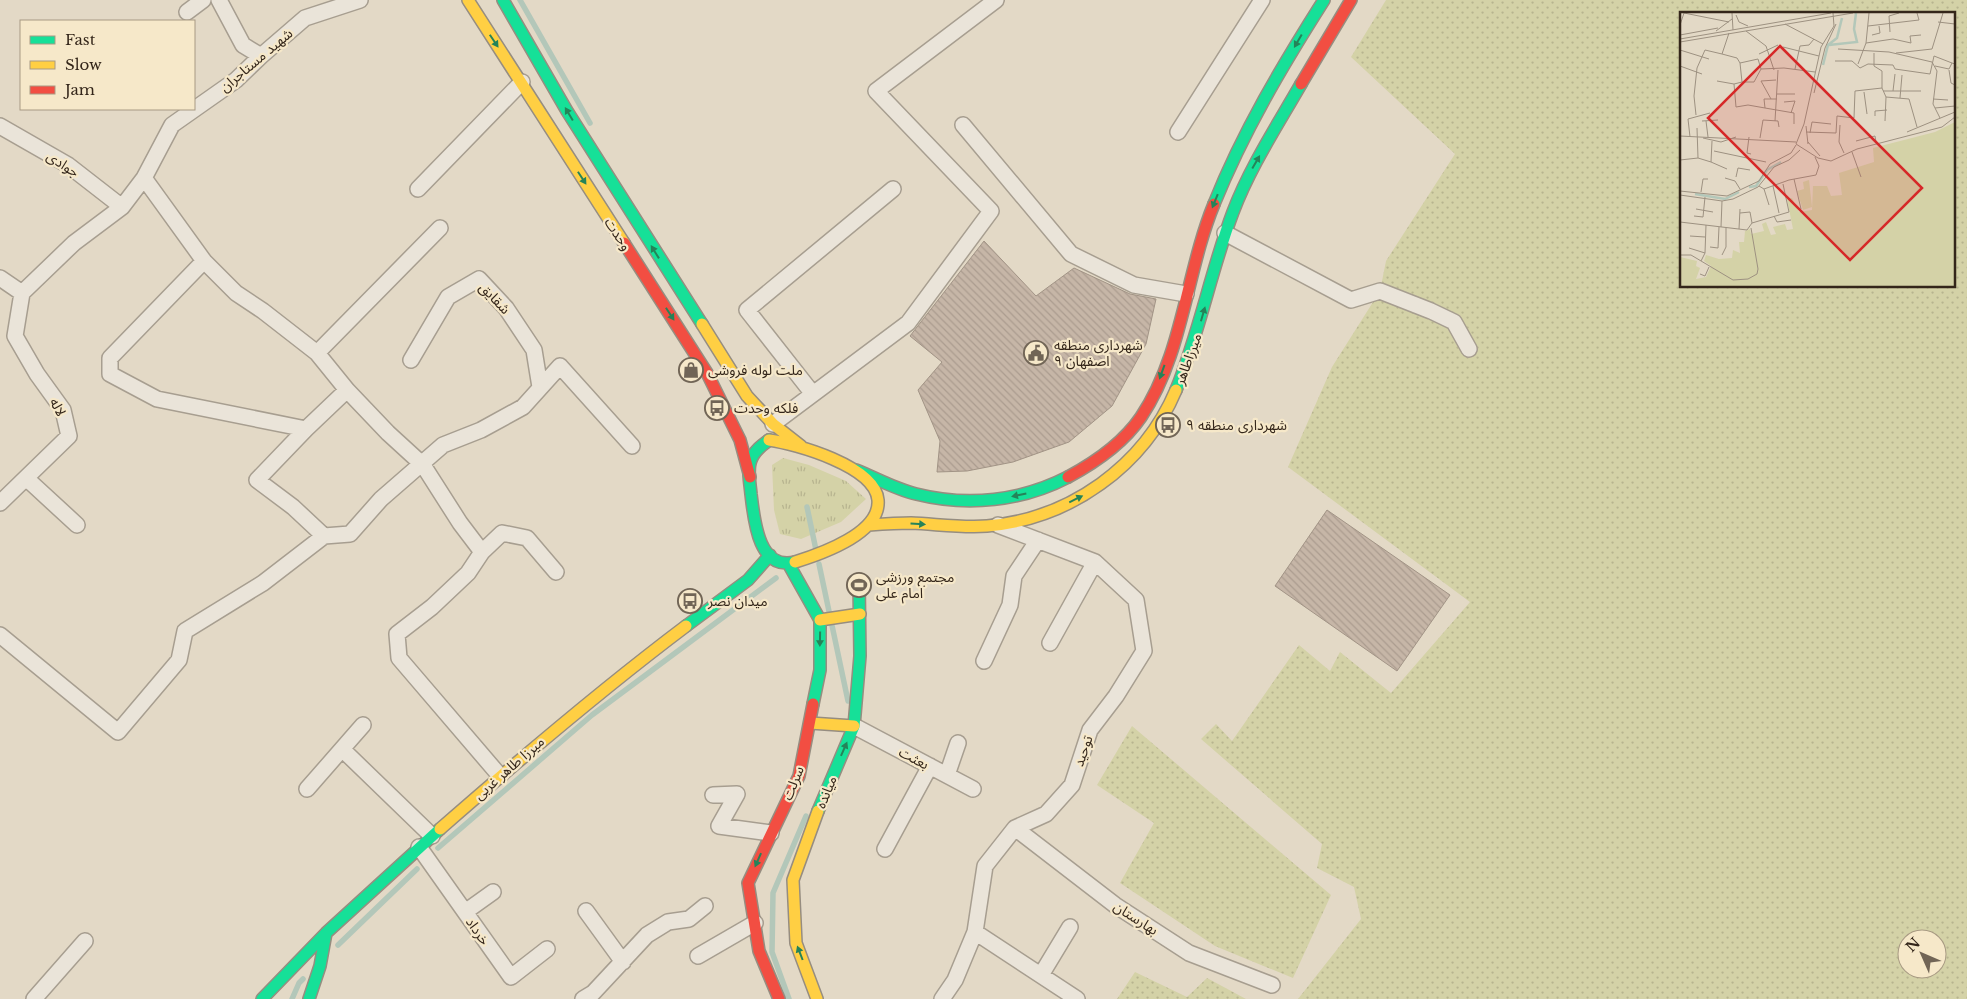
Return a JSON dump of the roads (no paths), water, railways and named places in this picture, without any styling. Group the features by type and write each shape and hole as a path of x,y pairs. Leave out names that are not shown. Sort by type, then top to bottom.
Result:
{"main road":[{"name":"وحدت","path":"468,0 708,374 740,440 750,477"},
{"name":"وحدت","path":"503,0 567,111 724,362 747,396 773,424 801,446"},
{"name":"میرزاطاهر","path":"856,470 924,496 955,500 989,500 1021,496 1082,470 1110,450 1132,428 1150,403 1162,374 1177,328 1196,252 1227,172 1250,127 1324,0"},
{"name":"میرزاطاهر","path":"869,525 904,523 959,527 998,525 1039,515 1096,489 1127,466 1149,439 1180,385 1197,337 1224,233 1248,176 1322,46 1351,0"},
{"path":"769,440 784,441 801,446 856,470 873,486 878,495 880,506 869,525 855,536 800,560 788,563 778,561 770,555 763,546 755,528 750,462 757,449 769,440"},
{"name":"میرزا طاهر غربی","path":"262,999 326,933 419,847 500,776 630,668 748,580 770,555"},
{"name":"سرلت","path":"779,999 759,951 748,883 799,776 820,670 822,620 788,563"},
{"name":"میانده","path":"817,999 796,942 793,880 830,780 853,726 860,656 859,581"},
{"path":"822,620 860,614"},
{"path":"810,724 853,726"},
{"path":"309,999 320,966 326,933"}],"street":[{"path":"187,12 202,0"},
{"path":"219,0 243,45 261,56"},
{"name":"شهید مستاجران","path":"195,109 236,80 306,18 360,0"},
{"path":"773,424 908,323 991,211 876,91 996,0"},
{"path":"1178,132 1262,0"},
{"path":"418,189 522,82"},
{"name":"شهید مستاجران","path":"22,293 74,243 122,207 144,178 172,125 193,110"},
{"path":"963,125 1071,254 1134,286 1186,294"},
{"name":"جوادی","path":"0,126 68,165 122,207"},
{"path":"144,178 204,261 236,293 263,311 316,354 388,433 423,465 460,523 482,552"},
{"path":"813,394 747,310 893,189"},
{"path":"316,354 440,228"},
{"path":"1224,233 1351,300 1380,291 1454,322 1469,349"},
{"path":"204,261 110,358 110,374 157,399 306,429"},
{"path":"0,278 22,293"},
{"name":"شقایق","path":"411,360 448,297 479,278 506,308 534,350 540,387"},
{"name":"لاله","path":"0,503 69,436 63,410 37,374 15,336 22,293"},
{"path":"0,635 118,732 179,660 184,631 263,582 324,536 350,534 381,499 423,465 444,445 481,430 524,407 560,366 632,446"},
{"path":"324,536 293,507 257,480 347,390"},
{"path":"26,478 76,525"},
{"name":"توحید","path":"942,999 955,980 975,932 985,866 1015,828 1046,814 1072,785 1090,730 1116,696 1144,651 1136,600 1095,562 998,525"},
{"path":"500,776 399,658 397,634 432,607 461,580 482,552 502,533 527,538 556,572"},
{"path":"984,661 1010,605 1014,576 1038,540"},
{"path":"1050,643 1095,562"},
{"path":"307,789 363,725"},
{"name":"بعثت","path":"853,726 973,789"},
{"path":"947,775 958,743"},
{"path":"342,749 432,836"},
{"path":"885,849 930,766"},
{"path":"713,795 737,794 719,826 771,833"},
{"name":"بهارستان","path":"1015,828 1115,905 1189,953 1272,985"},
{"name":"خرداد","path":"419,847 511,977 547,949"},
{"path":"465,912 493,892"},
{"path":"583,999 593,993 647,935 668,922 689,919 705,906"},
{"path":"586,911 622,962"},
{"path":"698,956 754,923"},
{"path":"1040,975 1070,927"},
{"path":"975,932 1076,999"},
{"path":"34,999 85,941"}],"waterway":[{"path":"520,0 590,123"},
{"path":"807,507 816,550"},
{"path":"819,564 848,701"},
{"path":"438,848 592,715 776,578"},
{"path":"789,999 772,952 773,893 806,816"},
{"path":"338,945 417,869"},
{"path":"292,999 299,983 303,979"}],"place":[{"name":"شهرداری منطقه ۹ اصفهان","path":"1036,353"},
{"name":"ملت لوله فروشی","path":"691,370"},
{"name":"فلکه وحدت","path":"717,408"},
{"name":"شهرداری منطقه ۹","path":"1168,425"},
{"name":"مجتمع ورزشی امام علی","path":"859,585"},
{"name":"میدان نصر","path":"690,601"}]}
